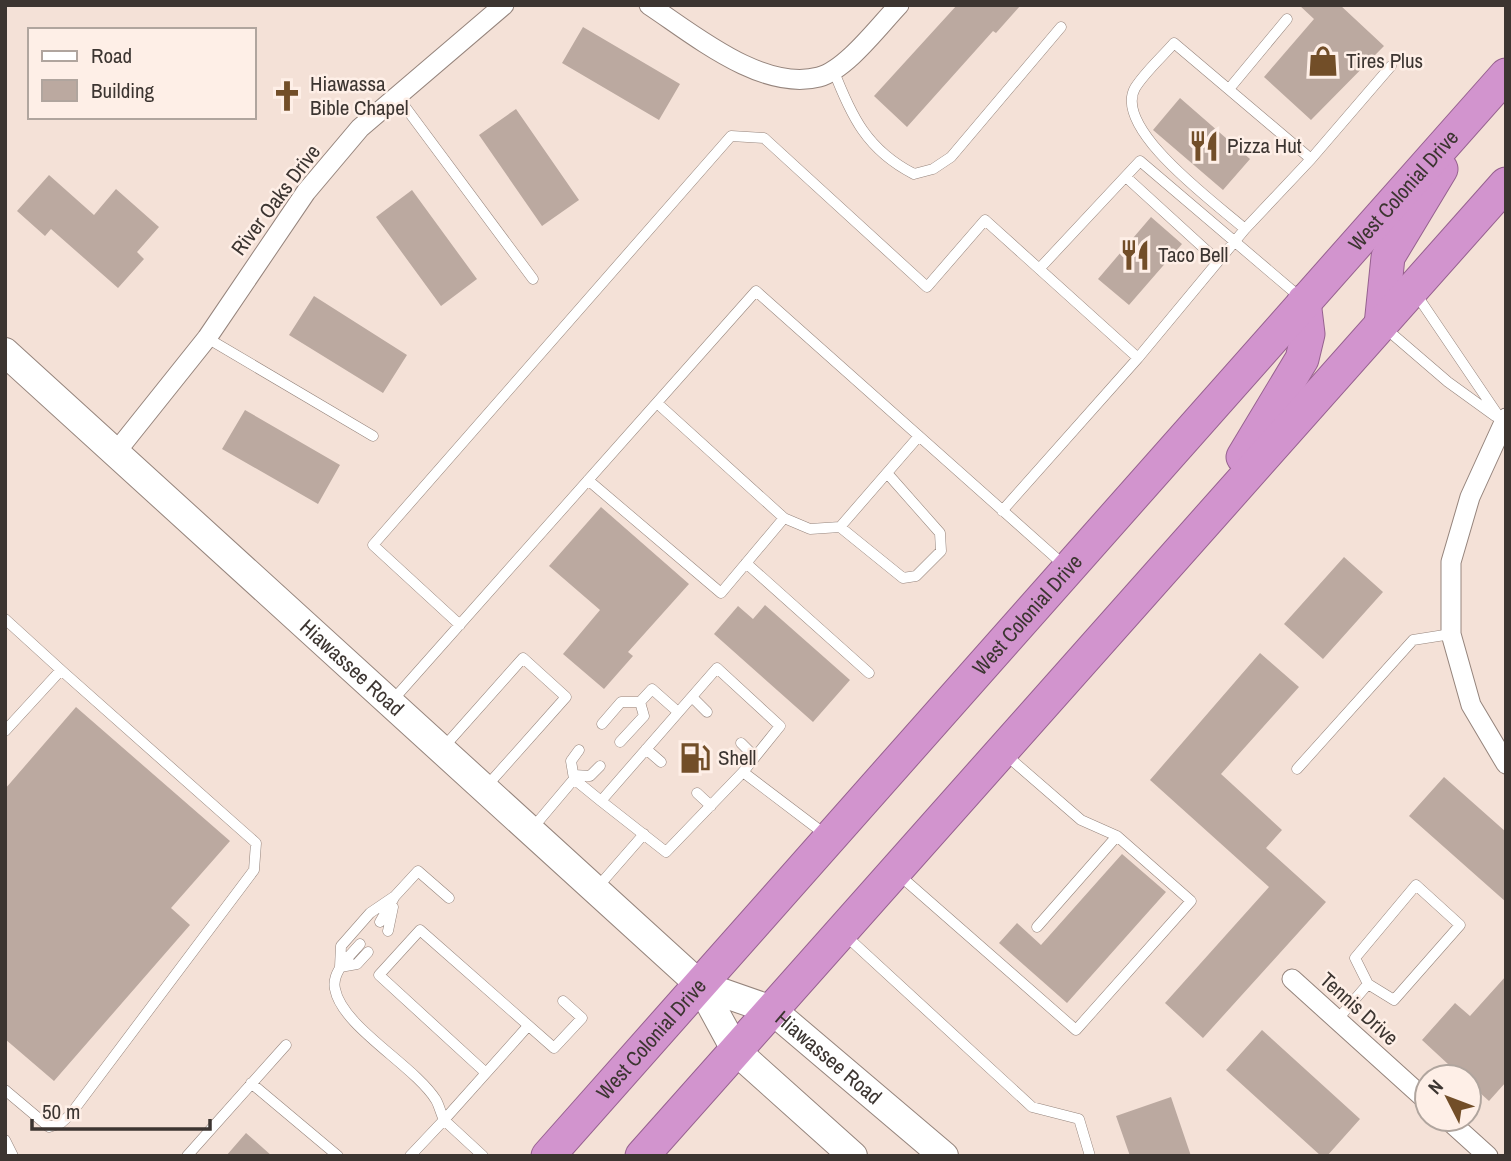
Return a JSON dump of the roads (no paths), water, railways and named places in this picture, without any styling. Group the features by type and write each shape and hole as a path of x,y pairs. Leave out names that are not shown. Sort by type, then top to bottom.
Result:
{"highway":[{"name":"West Colonial Drive","path":"548,1156 1506,75"},
{"path":"1381,325 1388,257 1482,101"},
{"path":"642,1156 1506,184"},
{"path":"1204,523 1302,359 1308,334 1304,301"}],"main road":[{"name":"Hiawassee Road","path":"5,352 700,985 736,1051 853,1156"},
{"name":"Hiawassee Road","path":"700,985 772,1010 944,1156"}],"street":[{"name":"River Oaks Drive","path":"116,452 208,338 306,192 360,128 504,5"},
{"path":"649,5 734,61 779,77 820,77 848,59 899,5"},
{"path":"1504,419 1470,497 1451,562 1451,634 1471,705 1506,764"},
{"name":"Tennis Drive","path":"1292,979 1413,1088"},
{"path":"1463,1133 1488,1156"}],"lane":[{"path":"1229,89 1287,19"},
{"path":"833,69 856,125 898,166 914,174 933,169 950,157 1061,27"},
{"path":"1245,229 1149,143 1132,111 1134,89 1174,43 1311,159"},
{"path":"1002,511 1138,358 1245,229 1311,159 1391,66"},
{"path":"397,96 533,279"},
{"path":"460,625 373,545 731,136 764,138 927,287 985,220 1138,358"},
{"path":"1040,268 1140,161 1304,301"},
{"path":"1126,177 1218,261"},
{"path":"1413,288 1504,419"},
{"path":"391,703 757,291 1068,569"},
{"path":"1381,325 1448,382 1504,419"},
{"path":"208,338 373,436"},
{"path":"657,403 784,518 810,529 840,527 903,578 916,576 941,551 940,533 887,473"},
{"path":"840,527 919,436"},
{"path":"588,480 721,593 784,518"},
{"path":"746,563 869,673"},
{"path":"5,619 256,844 254,870 70,1115 49,1127 5,1090"},
{"path":"1297,769 1413,640 1451,634"},
{"path":"442,749 523,658 566,697 485,789"},
{"path":"579,750 571,761 574,777 601,801 666,852 743,772 780,726 717,668 601,801"},
{"path":"5,731 61,670"},
{"path":"602,724 621,702 640,702 652,689 678,712"},
{"path":"692,697 707,712"},
{"path":"620,742 644,716 640,702"},
{"path":"741,743 755,757"},
{"path":"646,750 661,762"},
{"path":"895,871 1076,1030 1191,901 1117,836 1081,820 1002,751"},
{"path":"530,830 574,777 590,776 600,766"},
{"path":"743,772 830,838"},
{"path":"697,793 711,806"},
{"path":"595,890 644,834"},
{"path":"1037,927 1117,836"},
{"path":"380,922 395,896 418,871 449,898"},
{"path":"1416,885 1460,925 1394,1000 1368,985 1354,958 1416,885"},
{"path":"388,931 395,896"},
{"path":"395,896 370,913 341,946 340,967 334,988 343,1010 413,1074 436,1100 444,1120 483,1156"},
{"path":"486,1073 379,975 420,930 554,1048 582,1018 563,1001"},
{"path":"842,932 1032,1107 1079,1119 1090,1156"},
{"path":"340,967 360,944"},
{"path":"340,967 357,964 368,952"},
{"path":"1337,1020 1368,985"},
{"path":"410,1156 528,1026"},
{"path":"187,1156 286,1045"},
{"path":"251,1083 338,1156"},
{"path":"5,1140 13,1156"}],"place":[{"name":"Tires Plus","path":"1323,61"},
{"name":"Hiawassa Bible Chapel","path":"287,96"},
{"name":"Pizza Hut","path":"1204,146"},
{"name":"Taco Bell","path":"1135,255"},
{"name":"Shell","path":"695,758"}]}
